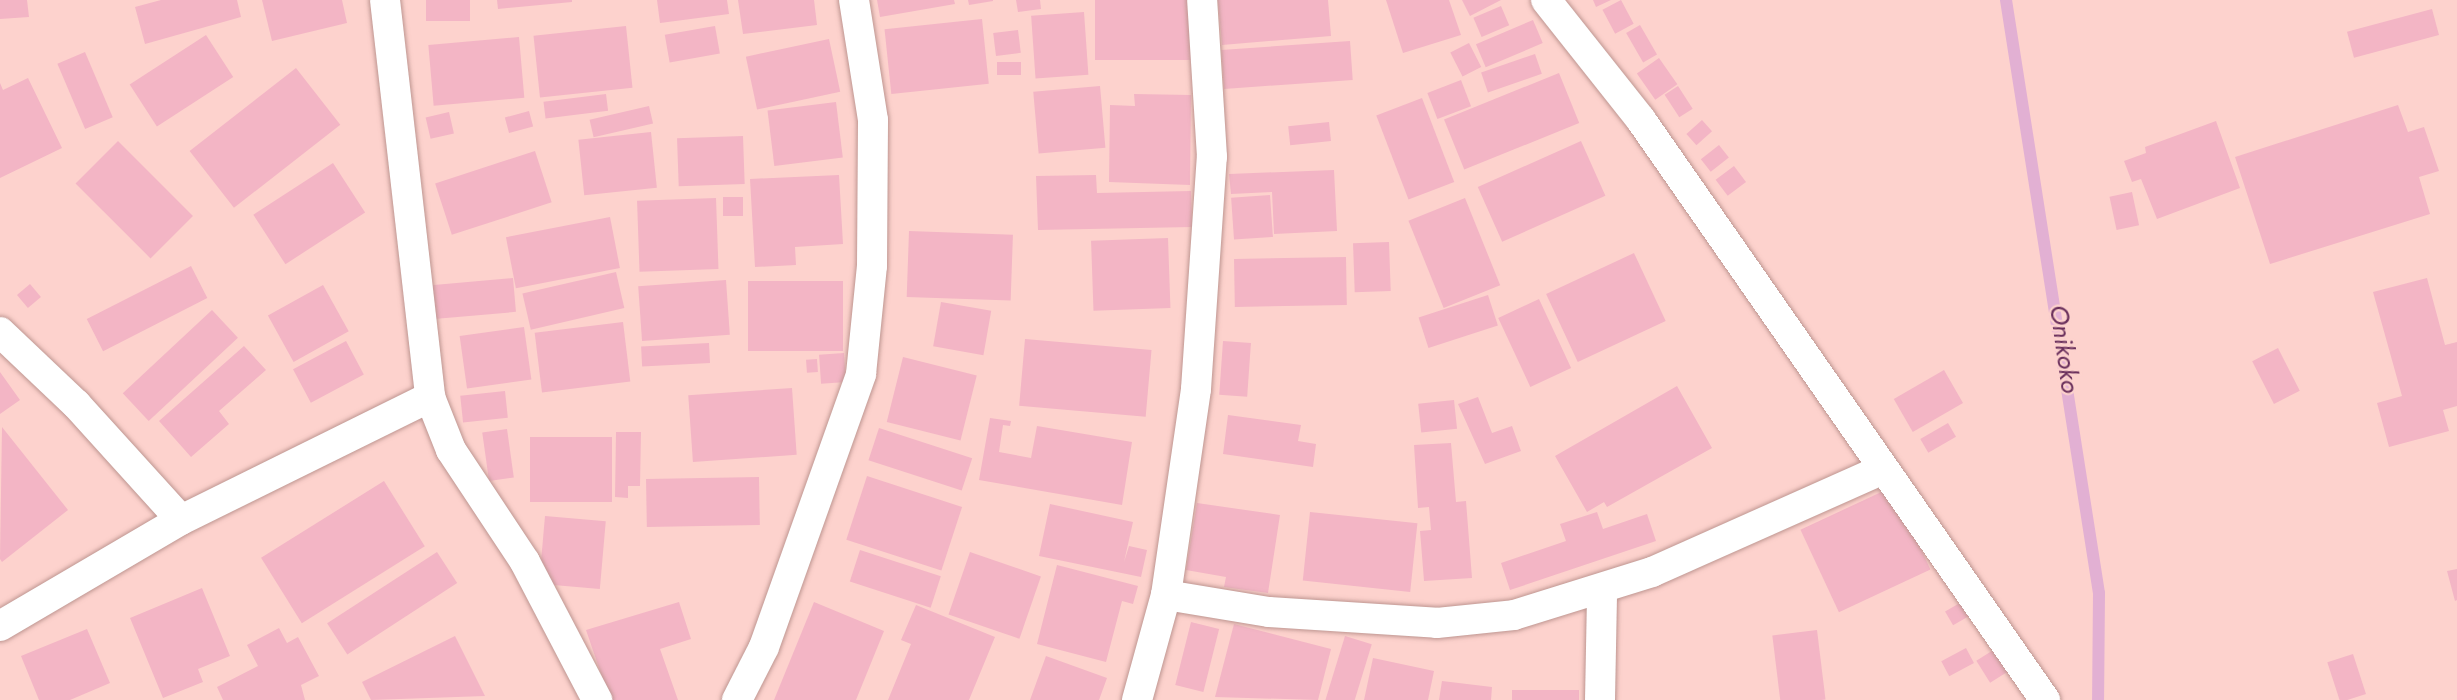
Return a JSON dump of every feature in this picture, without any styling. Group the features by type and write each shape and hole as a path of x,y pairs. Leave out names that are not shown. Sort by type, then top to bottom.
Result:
{"street":[{"path":"385,0 430,397 451,450 525,562 597,700"},
{"path":"737,700 764,647 861,374 872,266 873,120 855,0"},
{"path":"1137,700 1166,595 1196,389 1212,157 1202,0"},
{"path":"1546,0 1641,120 2045,700"},
{"path":"0,332 76,404 181,520"},
{"path":"0,626 181,520 430,397"},
{"path":"1166,595 1269,612 1437,623 1514,615 1602,591 1883,469"},
{"path":"1600,700 1602,591"}],"building":[{"path":"0,0 27,0 29,17 0,19"},
{"path":"161,0 237,0 241,17 145,44 135,7"},
{"path":"262,0 342,0 347,23 272,41"},
{"path":"426,0 470,0 470,21 426,21"},
{"path":"497,0 572,0 572,2 498,9"},
{"path":"657,0 727,0 729,14 660,23"},
{"path":"738,0 814,0 817,25 743,34"},
{"path":"877,0 954,0 955,4 880,17"},
{"path":"968,0 993,0 993,1 969,5"},
{"path":"1016,0 1040,0 1041,9 1018,12"},
{"path":"1095,0 1192,0 1192,60 1095,60"},
{"path":"1218,0 1328,0 1331,36 1222,45"},
{"path":"1386,0 1449,0 1461,35 1403,53"},
{"path":"1462,0 1501,0 1470,16"},
{"path":"1593,0 1611,0 1596,7"},
{"path":"1621,0 1634,24 1615,34 1602,10"},
{"path":"1501,6 1509,25 1482,37 1473,18"},
{"path":"2432,9 2439,35 2354,58 2347,32"},
{"path":"1084,12 1088,75 1036,79 1031,16"},
{"path":"982,19 989,84 891,94 885,29"},
{"path":"1533,20 1543,43 1486,67 1476,44"},
{"path":"1640,25 1657,54 1643,62 1626,33"},
{"path":"626,26 632,88 540,97 534,36"},
{"path":"715,26 720,54 670,62 665,35"},
{"path":"1018,30 1021,53 996,56 993,33"},
{"path":"206,35 233,77 157,126 130,85"},
{"path":"519,37 524,98 434,106 428,45"},
{"path":"829,39 840,92 757,109 746,57"},
{"path":"1350,41 1353,80 1224,89 1221,50"},
{"path":"1469,43 1481,67 1463,77 1450,53"},
{"path":"85,52 113,117 85,129 57,64"},
{"path":"1535,54 1542,74 1488,92 1481,73"},
{"path":"1659,58 1677,84 1655,100 1637,73"},
{"path":"997,62 1021,62 1021,75 997,75"},
{"path":"296,68 340,125 234,208 190,151"},
{"path":"1559,73 1579,123 1464,170 1444,119"},
{"path":"28,78 62,148 0,178 0,83 3,90"},
{"path":"1461,80 1471,106 1437,119 1427,93"},
{"path":"1100,86 1105,148 1039,154 1033,92"},
{"path":"1678,86 1693,109 1679,117 1665,95"},
{"path":"606,94 608,111 546,119 543,102"},
{"path":"1134,94 1191,95 1190,185 1109,182 1110,105 1135,106"},
{"path":"1422,98 1454,182 1409,200 1376,116"},
{"path":"836,102 843,158 774,166 768,110"},
{"path":"2398,105 2408,132 2424,127 2439,171 2419,177 2430,214 2270,264 2235,157"},
{"path":"649,106 653,124 594,137 590,120"},
{"path":"529,111 533,126 509,133 505,117"},
{"path":"449,112 454,133 431,139 426,117"},
{"path":"1702,120 1712,131 1696,145 1686,134"},
{"path":"2216,121 2240,188 2157,219 2141,179 2132,182 2124,161 2146,153 2145,147"},
{"path":"1329,122 1331,141 1290,145 1288,126"},
{"path":"651,132 657,188 584,195 578,140"},
{"path":"743,136 745,184 679,186 677,138"},
{"path":"118,141 193,216 151,258 76,183"},
{"path":"1581,141 1605,196 1502,242 1478,187"},
{"path":"1719,145 1729,158 1711,172 1701,159"},
{"path":"535,151 552,202 452,235 435,183"},
{"path":"333,163 365,212 285,264 253,215"},
{"path":"1734,166 1746,182 1728,196 1716,180"},
{"path":"1334,170 1337,231 1274,234 1272,192 1231,194 1229,174"},
{"path":"839,175 843,244 795,247 796,265 755,267 750,179"},
{"path":"1096,175 1097,193 1191,191 1192,227 1038,230 1036,176"},
{"path":"2132,192 2139,225 2117,230 2110,197"},
{"path":"1270,195 1273,237 1234,240 1231,198"},
{"path":"723,197 743,197 743,216 723,216"},
{"path":"716,198 718,269 640,272 637,201"},
{"path":"1465,198 1500,285 1444,308 1408,221"},
{"path":"610,217 620,268 516,288 506,237"},
{"path":"909,231 1013,235 1011,301 907,297"},
{"path":"1168,238 1170,308 1093,311 1091,241"},
{"path":"1389,242 1391,291 1355,292 1353,243"},
{"path":"1634,253 1666,321 1578,362 1546,294"},
{"path":"1346,257 1347,305 1235,307 1234,259"},
{"path":"191,266 207,298 103,351 87,319"},
{"path":"616,272 624,308 531,330 522,294"},
{"path":"513,278 516,312 431,319 428,285"},
{"path":"2427,278 2445,345 2457,342 2457,406 2443,410 2449,431 2389,447 2377,403 2402,396 2373,292"},
{"path":"726,280 730,335 642,341 638,286"},
{"path":"748,281 843,281 843,351 748,351"},
{"path":"30,284 41,297 28,308 17,295"},
{"path":"323,285 349,331 294,362 268,316"},
{"path":"1488,295 1498,325 1428,348 1419,318"},
{"path":"1539,299 1571,368 1530,387 1498,318"},
{"path":"941,302 991,311 983,355 933,346"},
{"path":"212,310 238,338 149,421 123,393"},
{"path":"623,322 630,382 542,392 535,333"},
{"path":"524,327 531,379 467,389 460,336"},
{"path":"1025,339 1152,350 1146,417 1019,406"},
{"path":"346,341 364,375 311,403 293,369"},
{"path":"1223,341 1251,343 1247,397 1219,395"},
{"path":"709,343 710,363 642,367 641,347"},
{"path":"244,346 266,370 219,411 229,424 191,457 159,421"},
{"path":"2278,348 2300,391 2274,404 2252,361"},
{"path":"844,353 846,382 821,384 819,355"},
{"path":"903,357 977,375 961,440 887,422"},
{"path":"817,359 818,372 807,373 806,360"},
{"path":"1944,370 1963,403 1913,432 1894,399"},
{"path":"0,372 20,400 0,414"},
{"path":"1677,386 1712,448 1607,507 1604,502 1587,512 1555,456"},
{"path":"792,388 797,455 693,462 688,395"},
{"path":"505,391 508,418 463,423 460,396"},
{"path":"1478,397 1492,433 1512,426 1521,451 1485,464 1458,404"},
{"path":"1454,400 1457,429 1421,433 1418,404"},
{"path":"1228,415 1301,425 1298,441 1316,444 1313,467 1223,454"},
{"path":"990,418 1011,421 1010,426 1003,425 999,452 1031,458 1037,426 1132,442 1122,505 979,480"},
{"path":"1948,423 1956,437 1928,453 1920,439"},
{"path":"2,427 68,510 2,562 0,559"},
{"path":"879,428 972,458 962,491 868,460"},
{"path":"507,429 514,478 489,481 482,432"},
{"path":"616,432 641,432 640,486 628,486 628,498 615,497"},
{"path":"530,437 612,437 612,502 530,502"},
{"path":"1451,443 1456,502 1466,501 1472,578 1424,581 1420,531 1431,530 1429,507 1418,508 1414,445"},
{"path":"867,476 962,507 941,571 846,540"},
{"path":"759,477 760,525 647,527 646,479"},
{"path":"384,481 425,546 302,623 261,558"},
{"path":"1892,487 1930,569 1839,612 1800,530"},
{"path":"1197,503 1280,515 1268,593 1224,587 1226,577 1186,570"},
{"path":"1050,504 1133,522 1124,562 1129,546 1147,550 1141,577 1039,556"},
{"path":"1310,512 1417,523 1410,592 1303,581"},
{"path":"1597,512 1603,529 1647,514 1656,541 1510,590 1501,563 1566,541 1560,524"},
{"path":"545,516 606,521 600,589 539,584"},
{"path":"860,550 941,576 931,608 850,581"},
{"path":"437,552 457,583 347,654 327,623"},
{"path":"970,552 1041,576 1019,639 949,614"},
{"path":"1057,565 1138,586 1133,604 1122,601 1106,662 1037,644"},
{"path":"2457,569 2457,600 2455,601 2447,571"},
{"path":"202,588 230,656 198,669 203,682 163,698 130,618"},
{"path":"1965,600 1973,614 1953,625 1945,612"},
{"path":"679,602 691,639 660,649 678,700 610,700 586,630"},
{"path":"814,602 884,631 856,700 774,700"},
{"path":"916,605 995,637 969,700 888,700 911,644 901,640"},
{"path":"1191,622 1219,629 1203,692 1175,685"},
{"path":"1234,624 1331,649 1318,700 1215,697"},
{"path":"279,628 287,643 298,637 319,676 301,685 305,700 223,700 217,687 258,666 247,645"},
{"path":"87,629 110,683 70,700 39,700 21,656"},
{"path":"1817,630 1826,699 1780,700 1772,635"},
{"path":"455,636 485,696 371,700 362,682"},
{"path":"1345,636 1372,644 1355,700 1325,700"},
{"path":"1966,648 1974,663 1949,676 1941,661"},
{"path":"1995,649 2009,671 1990,683 1976,661"},
{"path":"2353,654 2366,694 2340,700 2327,662"},
{"path":"1046,656 1107,678 1099,700 1030,700"},
{"path":"1373,658 1434,671 1428,700 1364,700"},
{"path":"1442,681 1492,687 1491,700 1439,700"},
{"path":"1512,690 1579,690 1579,700 1512,700"}],"waterway":[{"name":"Onikoko","path":"2006,0 2099,593 2098,700"}]}
